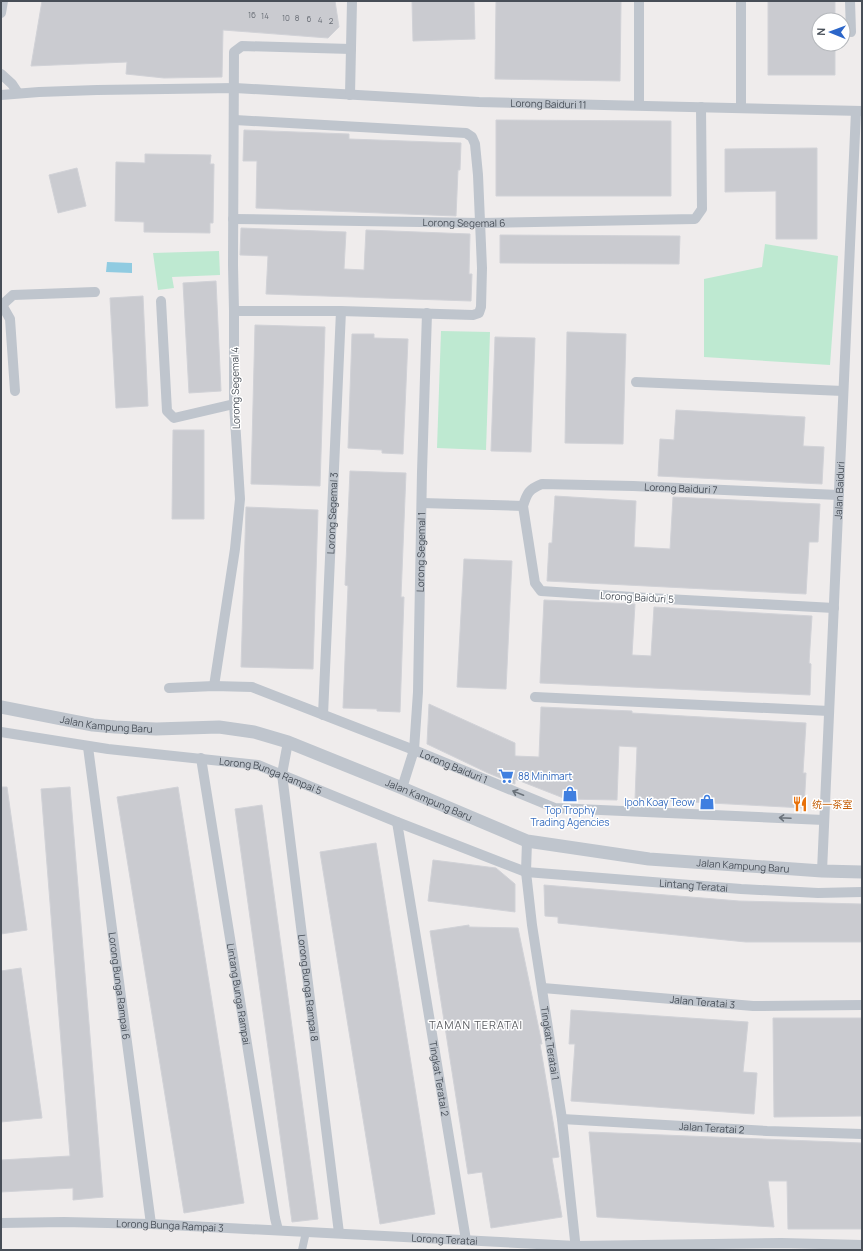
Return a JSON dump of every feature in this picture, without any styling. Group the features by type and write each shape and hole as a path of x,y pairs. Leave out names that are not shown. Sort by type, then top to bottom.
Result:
{"street":[{"path":"1,13 3,1"},
{"path":"350,95 352,1"},
{"path":"639,1 640,105"},
{"path":"741,1 741,108"},
{"path":"850,1 850,12"},
{"name":"Lorong Segemal 4","path":"214,686 235,549 240,499 234,404 234,52 242,46 350,49"},
{"path":"1,74 12,84 18,93"},
{"name":"Lorong Baiduri 11","path":"1,96 18,93 97,90 235,88 479,102 859,111"},
{"name":"Lorong Segemal 6","path":"233,219 480,223 695,219 702,209 701,107"},
{"name":"Jalan Baiduri","path":"822,871 844,391 859,111"},
{"path":"234,312 341,311 473,315 479,313 481,307 482,268 478,175 475,144 472,137 466,133 235,120"},
{"path":"15,391 10,319 2,304 13,295 95,292"},
{"path":"161,301 167,411 174,418 234,404"},
{"name":"Lorong Segemal 3","path":"323,714 341,311"},
{"name":"Lorong Segemal 1","path":"402,788 414,750 419,675 422,503 428,314"},
{"path":"636,382 844,391"},
{"name":"Lorong Baiduri 7","path":"527,494 532,488 542,484 633,486 839,495"},
{"name":"Lorong Baiduri 5","path":"527,494 523,506 535,584 541,591 834,608"},
{"path":"422,503 523,506"},
{"path":"170,688 214,686 252,687 414,750"},
{"path":"535,697 829,711"},
{"name":"Jalan Kampung Baru","path":"1,707 93,725 156,729 219,728 254,732 288,742 402,788 527,842 649,859 822,871 862,872"},
{"name":"Lorong Bunga Rampai 5","path":"1,732 88,747 258,765 397,822 526,872"},
{"name":"Lorong Bunga Rampai 8","path":"288,742 282,774 339,1233"},
{"name":"Lorong Bunga Rampai 6","path":"88,747 151,1224"},
{"name":"Lorong Baiduri 1","path":"414,750 555,808 824,820"},
{"name":"Lintang Bunga Rampai","path":"201,758 272,1203 278,1230"},
{"name":"Tingkat Teratai 2","path":"397,822 466,1240"},
{"name":"Tingkat Teratai 1","path":"527,842 526,872 532,925 543,988 562,1119 576,1248"},
{"name":"Lintang Teratai","path":"526,872 741,889 862,892"},
{"name":"Jalan Teratai 3","path":"543,988 753,1006 862,1005"},
{"name":"Jalan Teratai 2","path":"562,1119 767,1131 862,1134"},
{"name":"Lorong Bunga Rampai 3","path":"1,1223 64,1222 151,1224 339,1233"},
{"path":"302,1250 306,1232"},
{"name":"Lorong Teratai","path":"339,1233 576,1248 862,1245"}],"green space":[{"path":"765,244 838,256 830,365 704,357 704,279 762,267"},
{"path":"219,251 220,275 172,277 174,288 158,290 153,253"},
{"path":"441,331 490,332 486,450 437,448"}],"water":[{"path":"107,262 132,263 132,273 106,272"}],"building":[{"path":"42,1 335,1 339,27 328,38 223,30 222,77 164,78 126,74 127,62 31,66"},
{"path":"412,1 474,1 475,39 413,41"},
{"path":"496,1 621,2 620,81 495,79"},
{"path":"768,1 835,1 835,12 811,12 811,52 835,52 835,75 768,75"},
{"path":"496,120 671,121 671,196 496,196"},
{"path":"244,130 349,134 349,139 461,143 456,216 256,208 257,161 243,161"},
{"path":"817,148 817,239 776,239 776,191 725,192 725,149"},
{"path":"145,154 211,155 210,164 214,164 213,223 210,223 210,233 144,232 144,222 115,221 116,162 145,163"},
{"path":"77,168 86,206 58,213 49,175"},
{"path":"241,228 346,232 344,269 364,270 366,230 470,234 469,274 472,274 471,301 266,294 268,256 240,255"},
{"path":"500,235 680,236 679,264 500,263"},
{"path":"216,281 221,391 189,393 183,283"},
{"path":"143,296 148,406 116,408 110,298"},
{"path":"255,325 325,327 320,486 251,484"},
{"path":"567,332 626,334 623,444 565,443"},
{"path":"352,334 374,334 374,338 408,339 403,454 382,453 382,450 348,448"},
{"path":"495,337 535,338 531,452 491,451"},
{"path":"676,410 805,417 803,446 824,447 822,484 658,476 660,439 674,440"},
{"path":"173,430 204,430 204,519 172,519"},
{"path":"350,471 406,473 401,597 404,597 400,712 377,711 377,709 343,708 348,586 345,585"},
{"path":"555,496 636,501 634,547 670,549 673,497 820,504 818,542 809,542 806,594 547,581 549,543 552,543"},
{"path":"246,507 318,510 313,669 241,667"},
{"path":"464,559 512,561 506,689 457,687"},
{"path":"544,600 635,604 632,655 651,656 654,607 812,616 809,663 811,664 810,695 540,683"},
{"path":"429,704 515,743 515,756 539,757 541,707 632,711 632,713 806,723 803,773 806,773 804,808 635,799 637,747 619,746 617,800 566,799 515,779 515,784 427,744"},
{"path":"1,787 7,787 27,930 1,934"},
{"path":"70,787 103,1197 73,1200 73,1188 1,1192 1,1160 70,1156 41,789"},
{"path":"178,787 244,1203 184,1213 117,797"},
{"path":"262,805 318,1219 292,1222 235,809"},
{"path":"376,843 435,1214 380,1224 320,852"},
{"path":"433,860 496,868 515,884 515,912 428,901"},
{"path":"544,885 739,901 862,904 862,942 746,942 558,923 558,917 545,916"},
{"path":"469,925 469,927 518,928 542,1044 540,1044 559,1157 552,1158 562,1217 491,1228 482,1172 468,1174 430,931"},
{"path":"21,968 42,1118 1,1122 1,971"},
{"path":"571,1010 748,1022 743,1072 757,1073 754,1114 571,1101 575,1044 569,1044"},
{"path":"773,1018 862,1018 862,1116 774,1117"},
{"path":"589,1132 862,1143 862,1229 788,1229 787,1181 768,1181 774,1227 597,1217"}],"place":[{"name":"88 Minimart","path":"506,776"},
{"name":"Top Trophy Trading Agencies","path":"570,794"},
{"name":"Ipoh Koay Teow","path":"707,802"},
{"name":"统一茶室","path":"800,804"}],"district":[{"name":"TAMAN TERATAI","path":"476,1024"}]}
